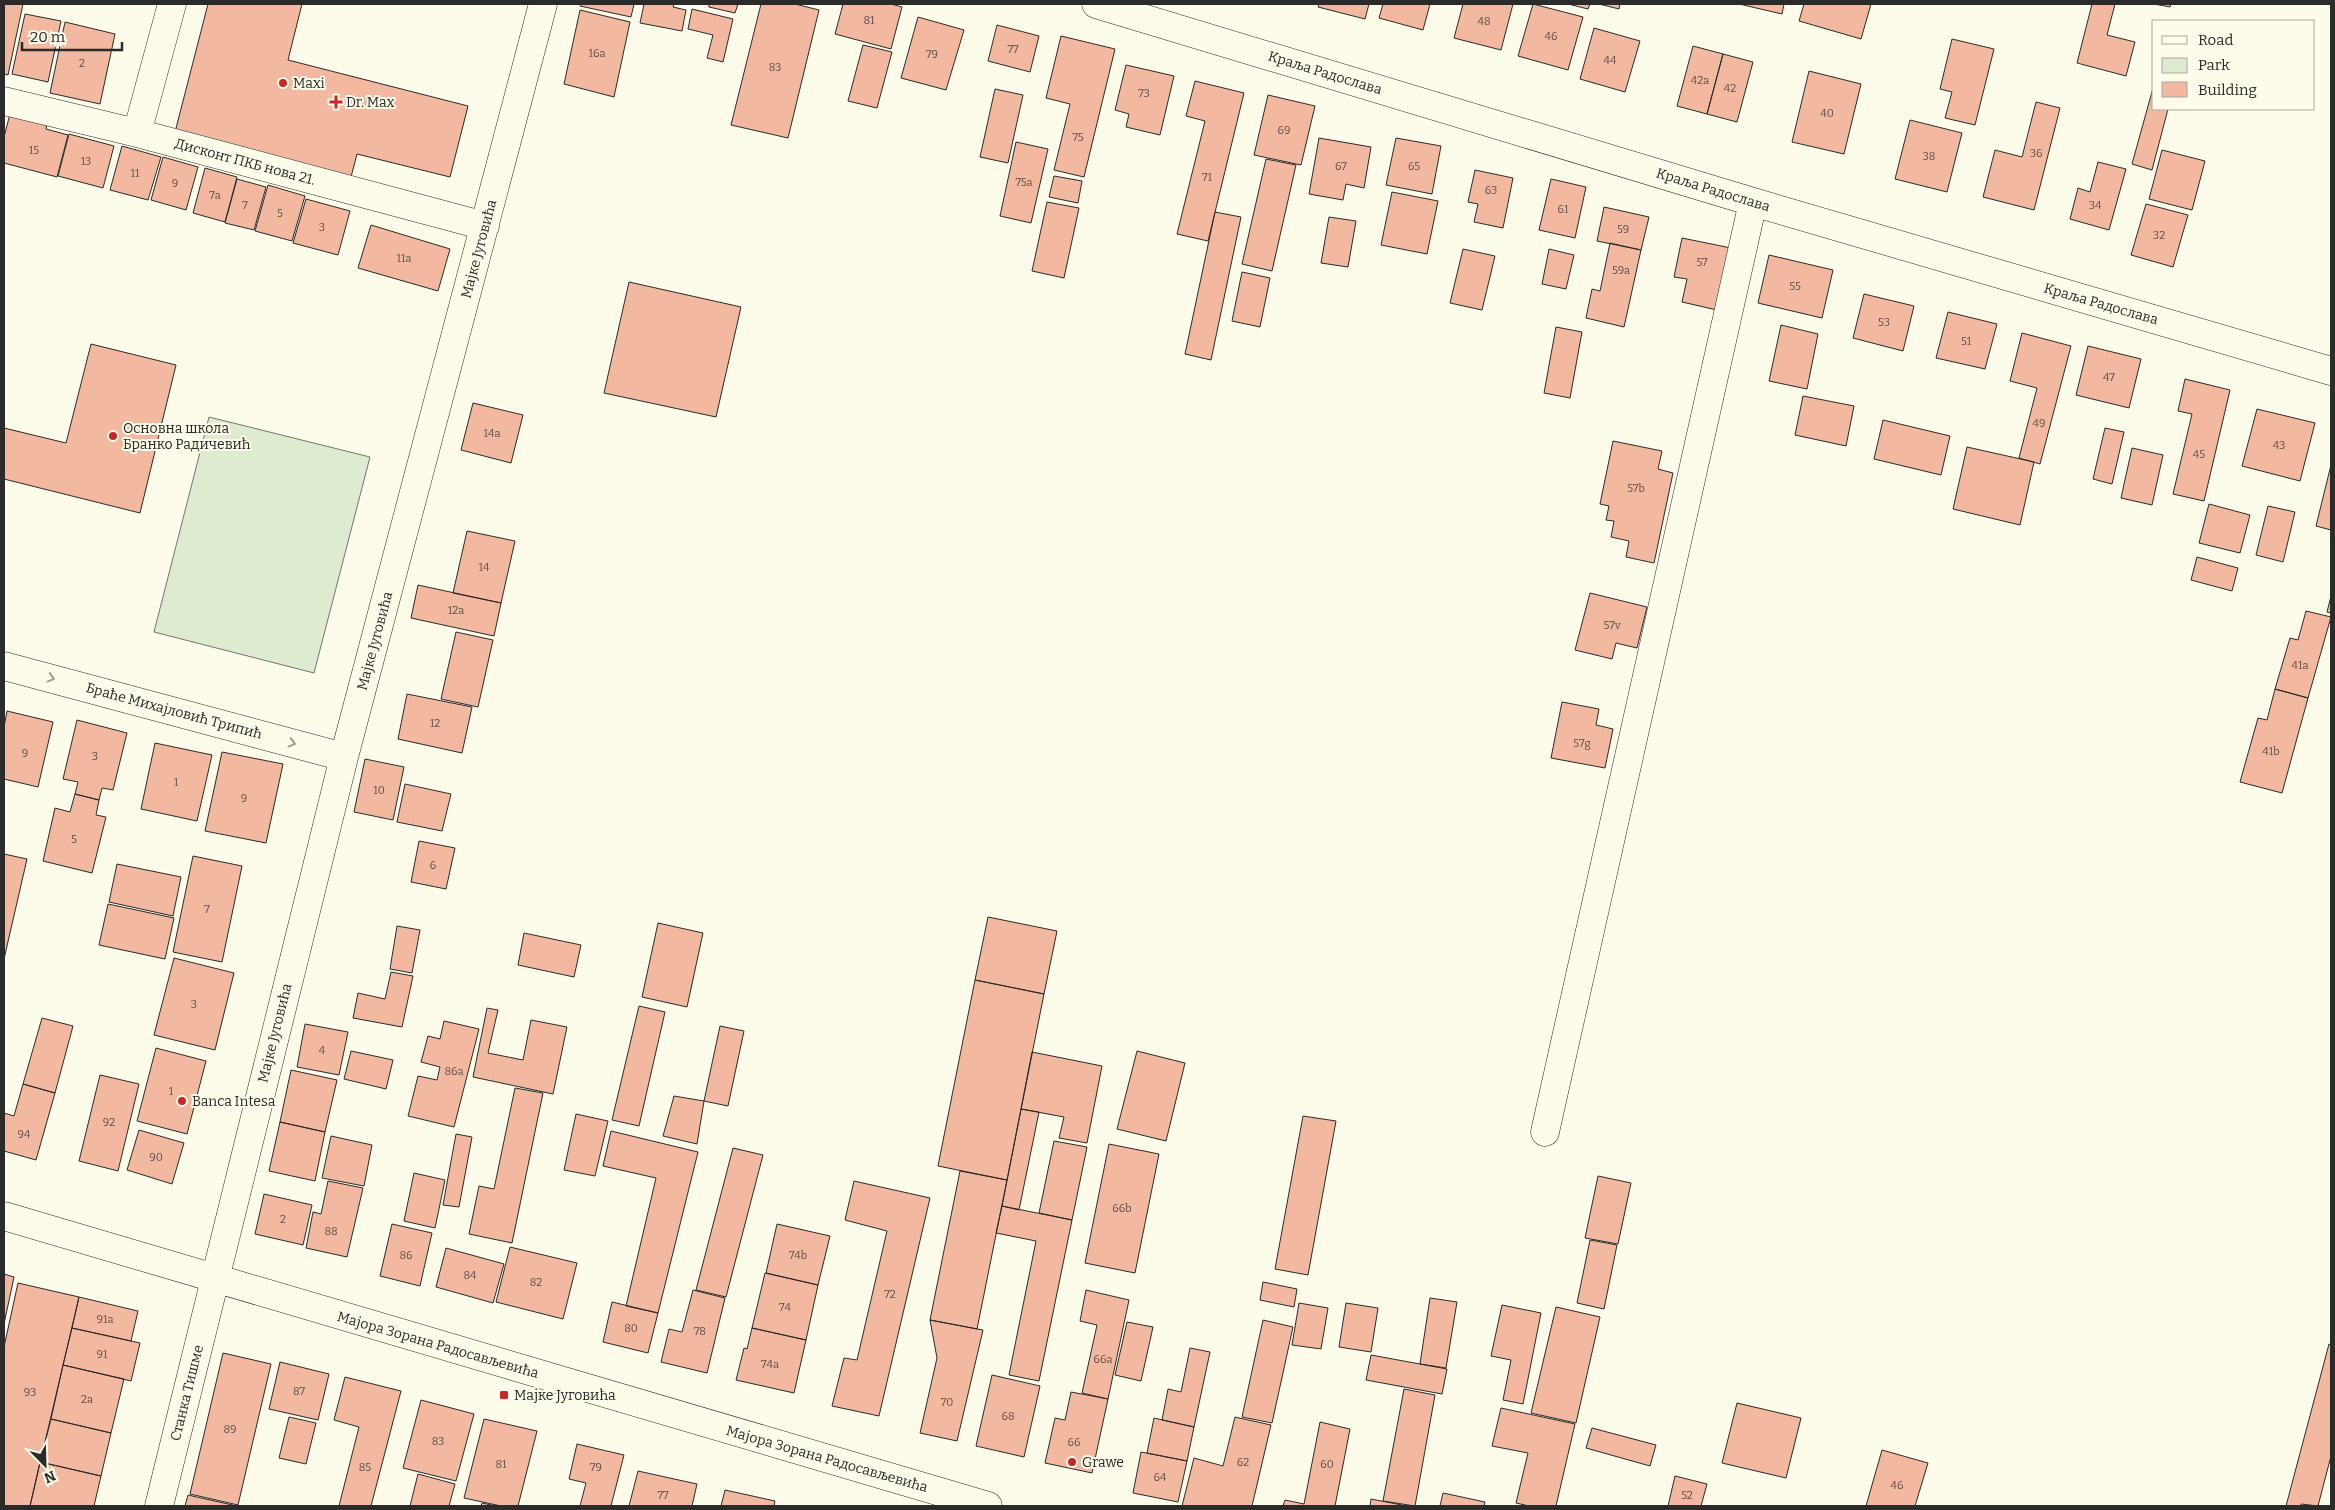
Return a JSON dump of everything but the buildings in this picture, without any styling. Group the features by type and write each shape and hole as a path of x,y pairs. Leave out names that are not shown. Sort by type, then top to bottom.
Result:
{"street":[{"path":"137,133 172,4"},
{"name":"Мајке Југовића","path":"214,1279 344,757 543,4"},
{"name":"Краља Радослава","path":"1096,4 1753,202 2331,371"},
{"name":"Дисконт ПКБ нова 21.","path":"4,101 137,133 485,226"},
{"path":"1545,1132 1753,202"},
{"name":"Браће Михајловић Трипић","path":"4,666 344,757"},
{"name":"Мајора Зорана Радосављевића","path":"4,1216 988,1506"},
{"name":"Станка Тишме","path":"159,1506 214,1279"}],"green space":[{"path":"209,417 370,457 314,673 154,632"}],"place":[{"name":"Maxi","path":"283,83"},
{"name":"Dr. Max","path":"336,102"},
{"name":"Основна школа Бранко Радичевић","path":"113,436"},
{"name":"Banca Intesa","path":"182,1101"},
{"name":"Мајке Југовића","path":"504,1395"},
{"name":"Grawe","path":"1072,1462"}]}
